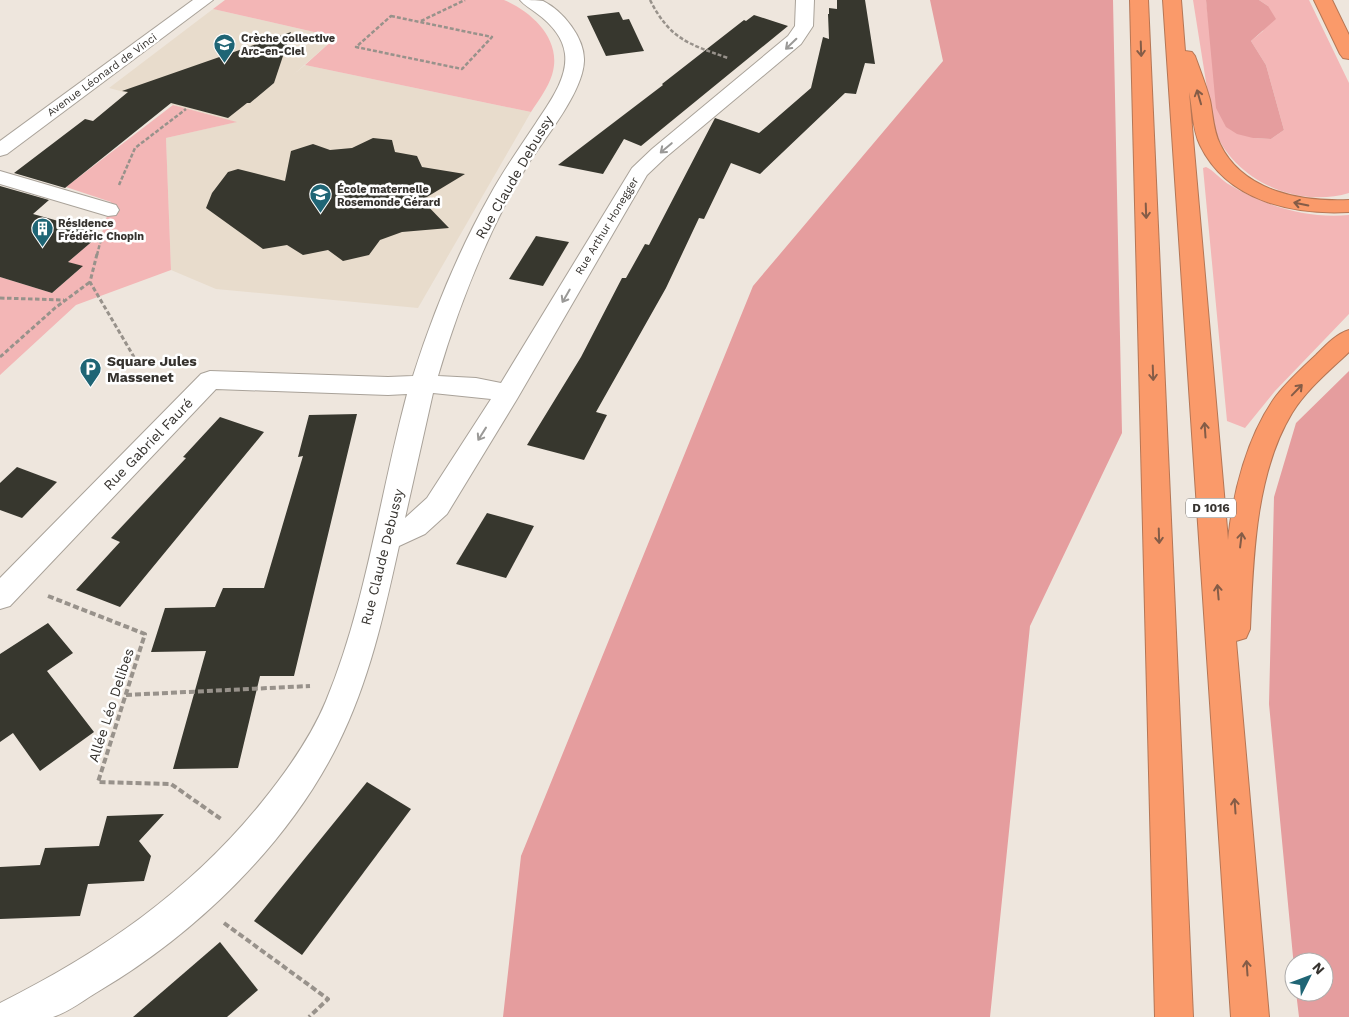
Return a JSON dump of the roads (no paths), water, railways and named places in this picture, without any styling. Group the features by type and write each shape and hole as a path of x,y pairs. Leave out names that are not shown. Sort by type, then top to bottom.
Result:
{"highway":[{"path":"1139,0 1167,759 1174,1017"},
{"path":"1323,0 1349,54"},
{"path":"1172,7 1201,102 1207,136 1215,155 1222,165 1243,182 1286,201 1320,208 1349,206"},
{"name":"D 1016","path":"1172,7 1250,1017"},
{"path":"1229,728 1240,542 1249,489 1256,465 1276,419 1289,398 1349,338"}],"street":[{"name":"Avenue Léonard de Vinci","path":"0,150 204,0"},
{"name":"Rue Claude Debussy","path":"12,1017 51,999 82,981 150,935 193,901 252,842 276,812 315,754 331,726 350,684 388,539 423,384 458,289 483,227 507,183 567,86 574,67 574,51 568,35 548,13 529,0"},
{"name":"Rue Arthur Honegger","path":"388,539 415,526 431,513 508,393 639,172 659,153 787,48 802,32 806,20 805,0"},
{"path":"0,177 108,210"},
{"name":"Rue Gabriel Fauré","path":"7,590 210,380 388,386 423,384"},
{"path":"423,384 476,387 508,393"}],"place":[{"name":"Crèche collective Arc-en-Ciel","path":"225,63"},
{"name":"École maternelle Rosemonde Gérard","path":"321,214"},
{"name":"Résidence Frédéric Chopin","path":"42,248"},
{"name":"Square Jules Massenet","path":"91,388"}]}
